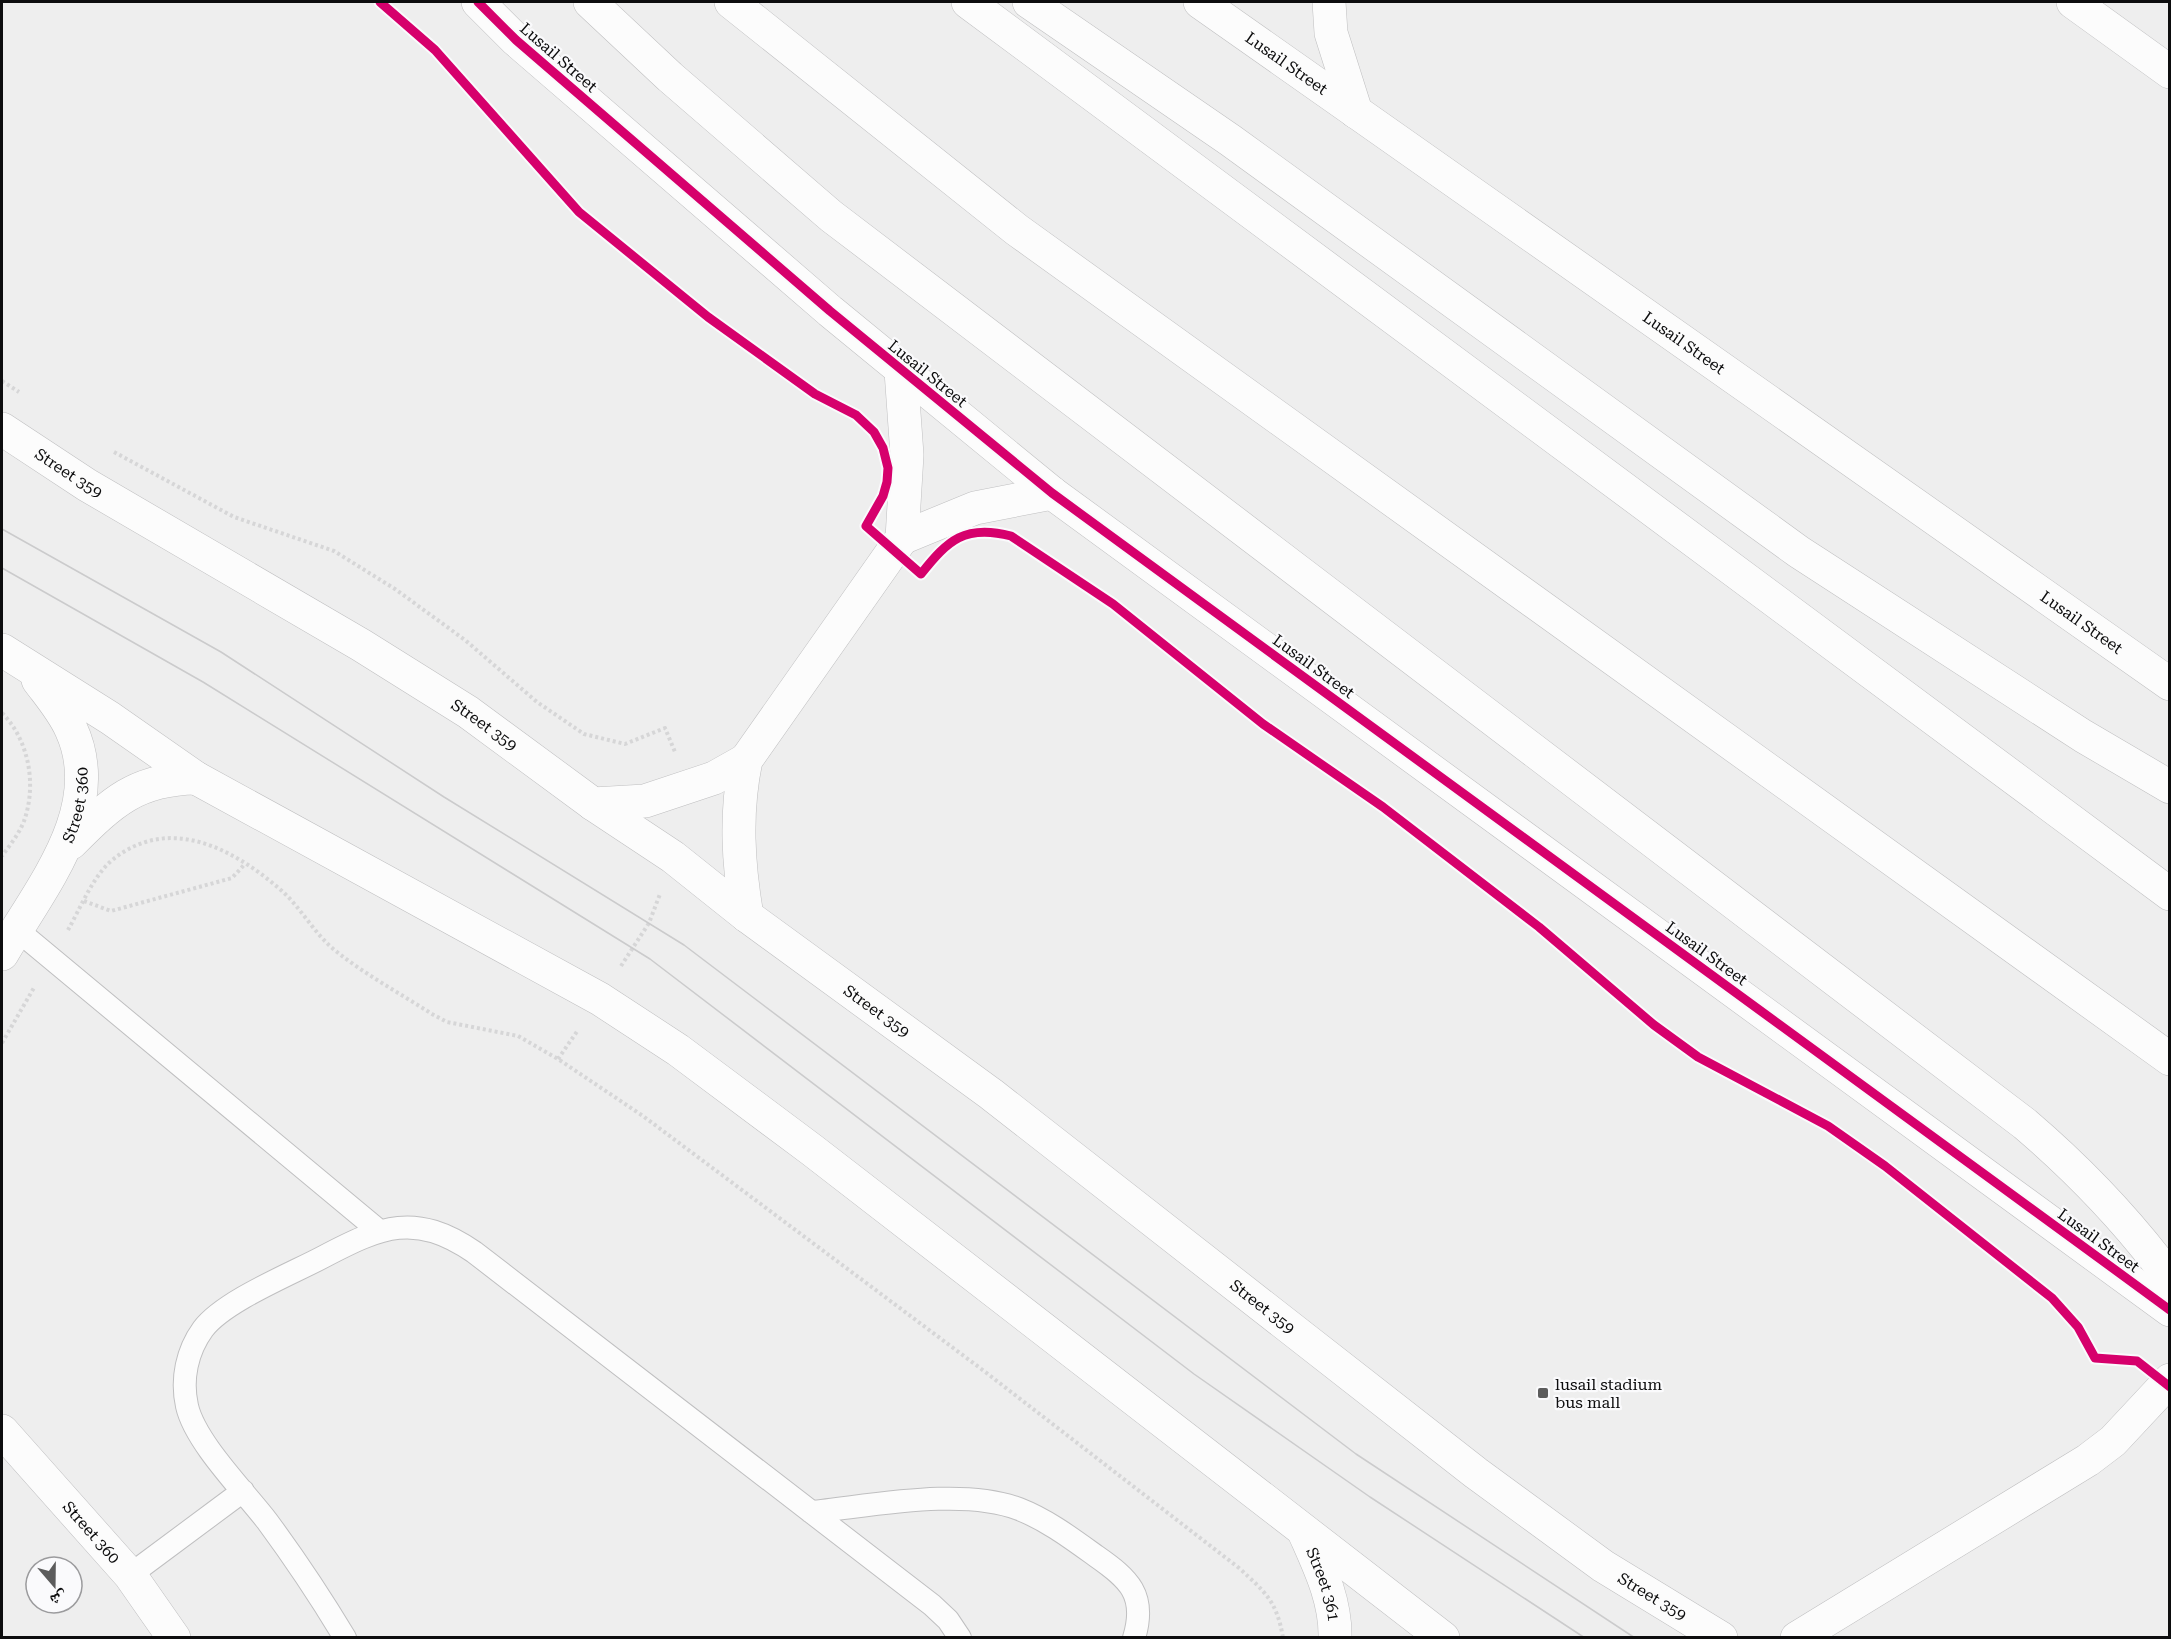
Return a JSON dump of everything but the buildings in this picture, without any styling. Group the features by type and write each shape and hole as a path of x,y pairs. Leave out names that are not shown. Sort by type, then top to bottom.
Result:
{"main road":[{"name":"Lusail Street","path":"478,2 516,40 901,371 1052,493 2169,1310"},
{"path":"590,2 688,93 831,216 2025,1124 2070,1162 2111,1204 2169,1278"},
{"path":"731,2 1017,230 2169,1059"},
{"path":"968,2 2169,894"},
{"path":"1029,2 1230,140 1799,552 2083,736 2169,787"},
{"name":"Lusail Street","path":"1200,2 1266,46 1356,112 1557,251 2169,684"},
{"path":"1329,2 1331,33 1356,112"},
{"path":"2073,2 2169,72"},
{"path":"747,916 739,869 738,821 739,794 746,760 902,538 907,455 901,371"},
{"name":"Street 359","path":"2,429 87,485 361,645 468,712 594,804 673,857 747,916 991,1094 1485,1480 1603,1566 1721,1638"},
{"path":"902,538 975,508 1052,493"},
{"path":"15,658 110,718 196,778 600,999 678,1050 812,1150 1443,1638"},
{"name":"Street 360","path":"9,942 63,850 81,802 83,788 78,747 61,711 15,658"},
{"path":"594,804 645,801 689,788 746,760"},
{"name":"Street 360","path":"63,850 103,810 142,786 170,778 196,778"},
{"path":"1797,1638 2088,1460 2113,1441 2169,1380"},
{"name":"Street 360","path":"2,1431 130,1575 174,1638"},
{"name":"Street 361","path":"1303,1531 1327,1588 1335,1624 1335,1638"}],"lane":[{"path":"9,942 51,959 378,1230"},
{"path":"345,1638 323,1601 195,1428 187,1407 185,1374 194,1345 204,1328 236,1304 378,1230 404,1226 429,1229 453,1238 932,1605 948,1620 960,1638"},
{"path":"130,1575 243,1491"},
{"path":"811,1512 954,1498 986,1500 1016,1508 1046,1521 1119,1572 1131,1586 1138,1603 1139,1621 1134,1638"}],"path":[{"path":"2,381 20,393"},
{"path":"105,447 234,517 334,551 395,589 456,633 537,702 584,734 626,744 665,728 689,788"},
{"path":"2,713 10,722 22,744 29,767 29,799 17,836 2,856"},
{"path":"2,1043 84,901 110,862 135,846 164,839 186,837 213,846 283,892 337,952 432,1014 447,1022 518,1036 558,1059 652,1123 984,1371 1239,1568 1269,1596 1279,1613 1283,1638"},
{"path":"558,1059 649,923 673,857"},
{"path":"84,901 111,911 232,878 244,865"}],"tram line":[{"path":"2,529 221,652 444,797 684,945 1356,1454 1635,1638"},
{"path":"2,568 203,682 650,959 1194,1374 1370,1497 1585,1638"}],"cycle path":[{"path":"380,2 435,50 579,212 708,317 815,394 856,415 874,432 883,448 888,468 887,482 883,496 866,526 921,574 940,552 959,538 981,532 1011,536 1113,604 1263,724 1383,807 1539,927 1654,1025 1698,1057 1828,1126 1885,1166 2052,1298 2078,1327 2095,1358 2137,1361 2170,1387"},
{"path":"478,2 516,40 830,311 1052,493 2170,1310"}],"place":[{"name":"lusail stadium bus mall","path":"1543,1393"}]}
